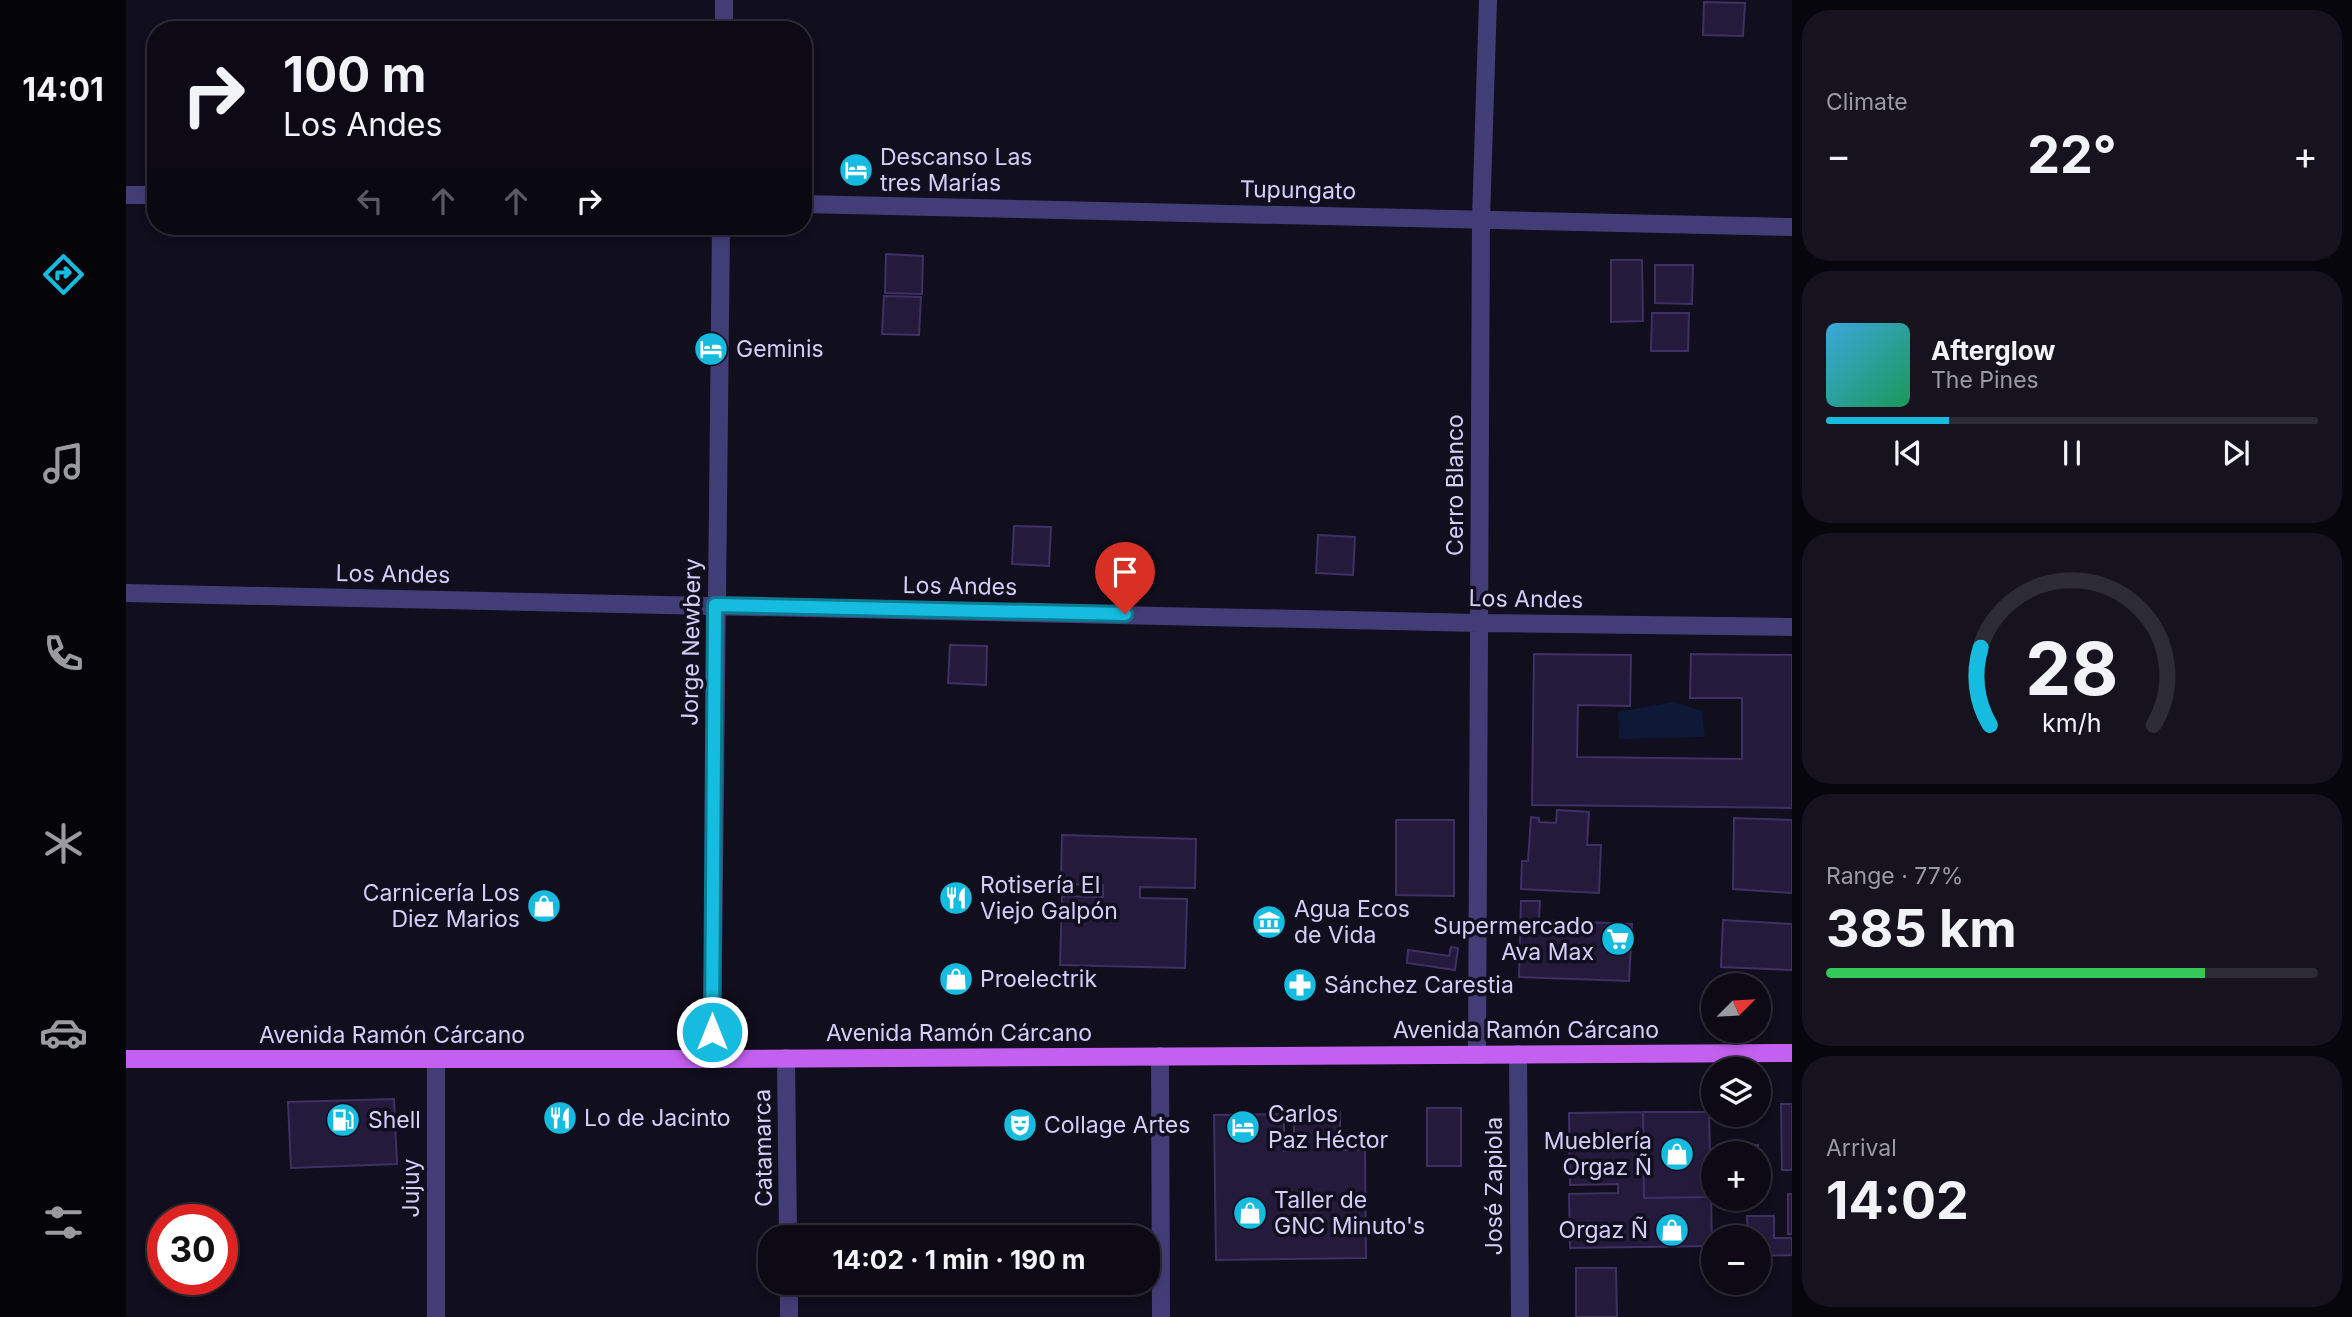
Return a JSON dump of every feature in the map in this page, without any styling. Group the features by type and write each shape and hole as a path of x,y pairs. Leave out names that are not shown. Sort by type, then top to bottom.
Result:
{"main road":[{"name":"Avenida Ramón Cárcano","path":"126,1059 712,1059 1792,1053"}],"street":[{"path":"724,0 724,21"},
{"name":"Cerro Blanco","path":"1477,1055 1481,219 1488,0"},
{"path":"126,195 147,195"},
{"name":"Tupungato","path":"812,204 1792,227"},
{"name":"Jorge Newbery","path":"712,1059 721,235"},
{"name":"Los Andes","path":"126,593 1479,623 1792,627"},
{"name":"José Zapiola","path":"1518,1054 1520,1317"},
{"path":"1160,1056 1161,1317"},
{"name":"Catamarca","path":"786,1058 788,1225"},
{"name":"Jujuy","path":"436,1059 436,1317"},
{"path":"789,1295 789,1317"}],"water":[{"path":"1674,702 1702,711 1705,737 1619,739 1618,712"}],"building":[{"path":"1704,2 1745,3 1743,36 1703,35"},
{"path":"886,254 923,256 922,294 885,293"},
{"path":"1611,260 1642,260 1643,321 1611,322"},
{"path":"1655,265 1693,265 1692,304 1655,303"},
{"path":"884,296 921,297 919,335 882,334"},
{"path":"1652,313 1689,313 1688,351 1651,351"},
{"path":"1014,526 1051,527 1049,566 1012,564"},
{"path":"1318,535 1355,537 1353,575 1316,573"},
{"path":"950,645 987,646 986,685 948,683"},
{"path":"1534,654 1631,655 1630,706 1578,705 1577,757 1742,759 1742,698 1690,698 1691,654 1792,655 1792,808 1532,805"},
{"path":"1557,810 1589,812 1587,845 1601,845 1599,893 1521,889 1522,861 1528,861 1531,817 1539,818 1539,822 1556,823"},
{"path":"1734,818 1792,820 1792,893 1733,889"},
{"path":"1396,820 1454,820 1454,896 1396,895"},
{"path":"1062,835 1196,839 1195,888 1140,887 1140,898 1187,899 1185,968 1060,965 1062,896 1103,897 1103,885 1061,884"},
{"path":"1521,901 1540,901 1539,920 1632,924 1629,981 1519,977"},
{"path":"1723,920 1792,924 1792,970 1721,967"},
{"path":"1451,947 1458,948 1455,970 1407,963 1408,950 1449,956"},
{"path":"394,1099 397,1164 291,1168 288,1102"},
{"path":"1781,1104 1792,1104 1792,1170 1782,1170"},
{"path":"1427,1108 1461,1108 1461,1166 1427,1166"},
{"path":"1340,1112 1340,1150 1365,1150 1366,1258 1216,1260 1214,1115 1284,1114 1284,1151 1294,1150 1294,1113"},
{"name":"Mueblería Orgaz Ñ","path":"1643,1112 1701,1112 1701,1127 1709,1127 1710,1141 1701,1141 1701,1197 1644,1198"},
{"path":"1643,1112 1644,1198 1701,1197 1701,1211 1711,1211 1712,1225 1701,1225 1701,1246 1570,1248 1569,1194 1618,1193 1618,1184 1570,1185 1569,1113"},
{"path":"1788,1194 1792,1194 1792,1234 1788,1234"},
{"path":"1747,1216 1774,1216 1774,1238 1792,1238 1792,1255 1771,1256 1771,1225 1747,1225"},
{"path":"1576,1268 1616,1268 1617,1317 1576,1317"}],"place":[{"name":"Descanso Las tres Marías","path":"856,170"},
{"name":"Geminis","path":"711,349"},
{"name":"Rotisería El Viejo Galpón","path":"956,898"},
{"name":"Carnicería Los Diez Marios","path":"544,906"},
{"name":"Agua Ecos de Vida","path":"1269,922"},
{"name":"Supermercado Ava Max","path":"1618,939"},
{"name":"Proelectrik","path":"956,979"},
{"name":"Sánchez Carestia","path":"1300,985"},
{"name":"Lo de Jacinto","path":"560,1118"},
{"name":"Shell","path":"343,1120"},
{"name":"Collage Artes","path":"1020,1125"},
{"name":"Carlos Paz Héctor","path":"1243,1127"},
{"name":"Mueblería Orgaz Ñ","path":"1677,1154"},
{"name":"Taller de GNC Minuto's","path":"1250,1213"},
{"name":"Orgaz Ñ","path":"1672,1230"}],"route":[{"path":"712,1032 715,605 1125,614"}]}
